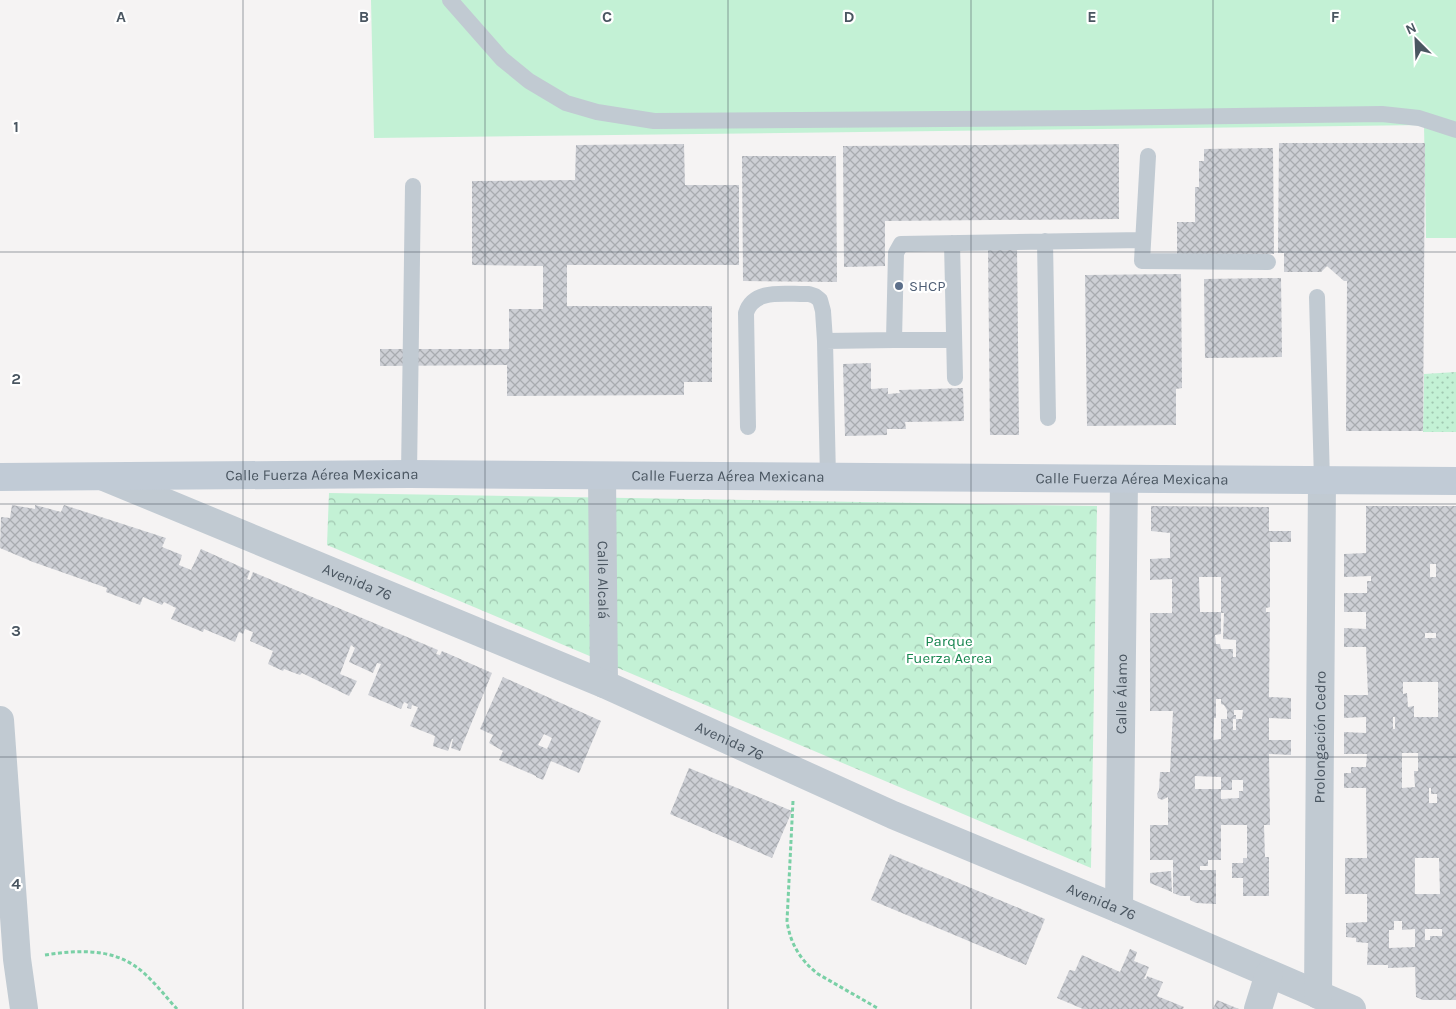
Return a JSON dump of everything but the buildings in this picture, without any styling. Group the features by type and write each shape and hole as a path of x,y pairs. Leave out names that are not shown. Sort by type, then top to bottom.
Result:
{"main road":[{"name":"Calle Fuerza Aérea Mexicana","path":"0,477 409,474 1456,481"}],"street":[{"name":"Calle Alcalá","path":"602,476 604,684"},
{"name":"Avenida 76","path":"104,477 604,684 893,815 1118,908 1352,1009"},
{"name":"Calle Álamo","path":"1118,908 1124,479"},
{"name":"Prolongación Cedro","path":"1318,995 1322,481"},
{"path":"0,720 8,960 24,1009"},
{"path":"1258,1009 1269,974"}],"lane":[{"path":"450,0 502,59 529,81 566,102 597,112 654,121 1382,114 1419,118 1456,130"},
{"path":"1148,156 1142,261 1268,262"},
{"path":"409,474 412,186"},
{"path":"894,340 896,253 901,244 1143,240"},
{"path":"1045,241 1048,418"},
{"path":"952,243 955,378"},
{"path":"748,427 746,313 752,301 762,295 809,294 814,296 820,300 823,311 828,478"},
{"path":"1317,297 1322,481"},
{"path":"825,341 954,340"}],"path":[{"path":"795,770 787,922 791,941 798,954 818,974 880,1009"},
{"path":"8,960 71,952 96,951 125,959 144,973 176,1009"}],"green space":[{"path":"371,0 1456,0 1456,238 1426,238 1424,125 374,138"},
{"path":"1456,372 1456,432 1423,432 1424,374"},
{"name":"Parque Fuerza Aerea","path":"329,493 1097,506 1091,868 327,545"}],"place":[{"name":"SHCP","path":"899,286"}]}
